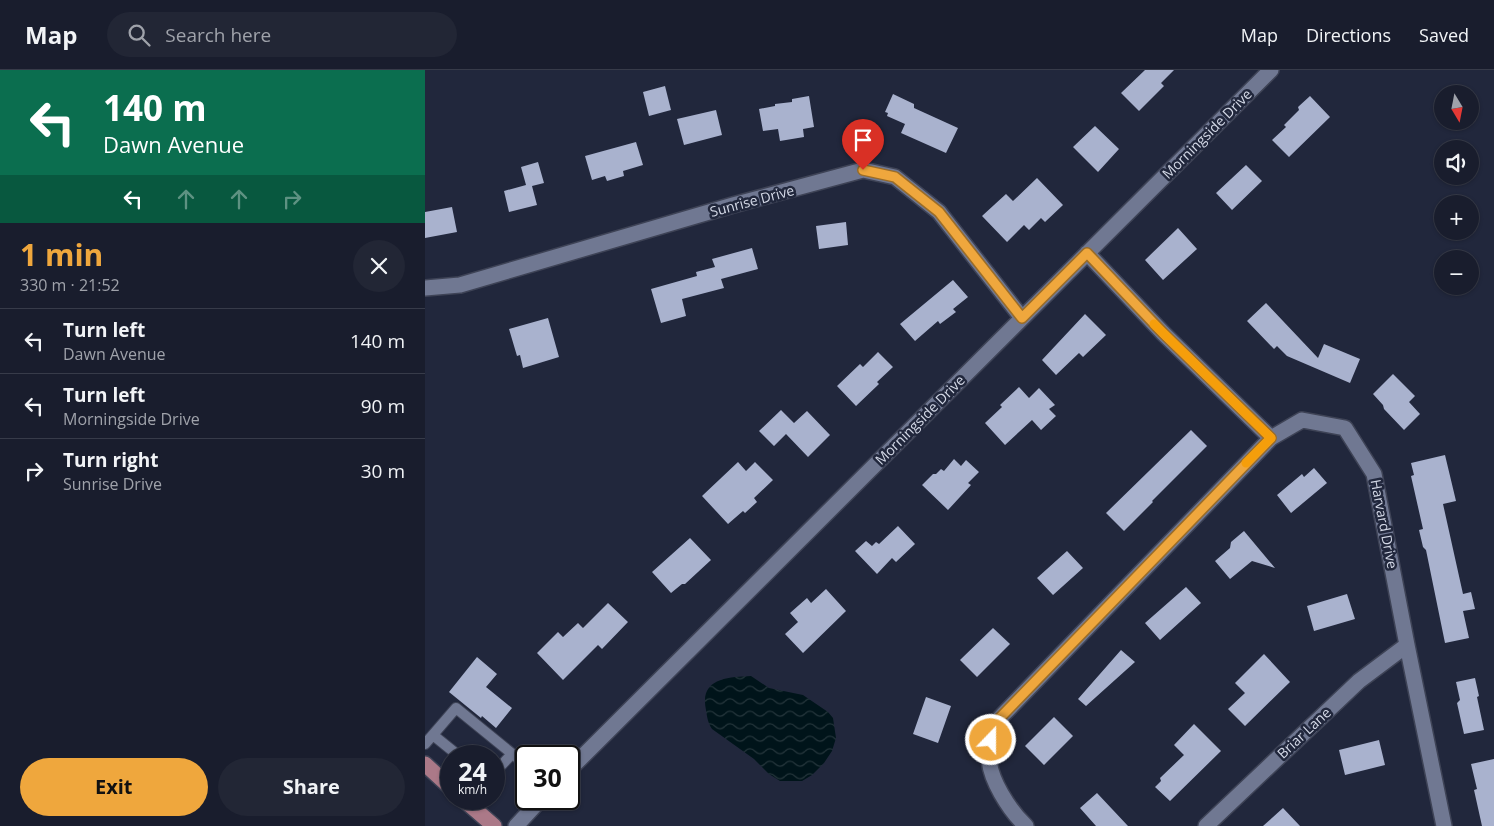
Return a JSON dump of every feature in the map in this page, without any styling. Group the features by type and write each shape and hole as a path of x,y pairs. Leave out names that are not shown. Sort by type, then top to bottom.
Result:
{"main road":[{"path":"425,764 440,778"},
{"path":"477,810 494,826"}],"street":[{"name":"Morningside Drive","path":"580,759 1271,70"},
{"name":"Sunrise Drive","path":"425,288 461,284 863,170 895,177 939,212 1022,318"},
{"path":"1087,253 1163,333 1271,438"},
{"name":"Harvard Drive","path":"1026,826 997,788 989,756 994,724 1271,438 1302,420 1345,428 1374,474 1444,826"},
{"name":"Briar Lane","path":"1206,826 1359,681 1407,645"},
{"path":"517,826 531,810"}],"lane":[{"path":"425,744 456,708 515,756"},
{"path":"433,735 445,745"},
{"path":"505,761 512,754"}],"water":[{"path":"751,676 769,688 803,695 828,712 833,718 836,738 832,751 824,763 812,775 802,781 780,781 769,774 754,759 712,729 707,715 705,699 711,685 717,681 733,677"}],"building":[{"path":"1145,70 1174,70 1161,83 1164,86 1139,111 1121,93"},
{"path":"665,86 671,110 649,116 643,92"},
{"path":"893,94 914,104 914,108 958,128 946,153 901,133 905,124 887,116 888,113 885,112"},
{"path":"809,96 814,127 803,129 804,137 780,141 778,129 763,131 759,109 775,106 775,104 792,102 792,99"},
{"path":"1310,96 1330,117 1289,157 1272,140 1286,127 1284,125 1299,110 1298,107"},
{"path":"716,110 722,135 684,145 677,119"},
{"path":"1095,126 1119,149 1098,172 1073,147"},
{"path":"636,142 643,165 623,171 624,176 607,181 605,176 592,180 585,156"},
{"path":"538,162 544,183 532,186 537,205 509,212 504,191 526,185 521,167"},
{"path":"1246,165 1262,181 1232,210 1216,193"},
{"path":"1037,178 1063,205 1045,222 1041,218 1029,230 1024,225 1007,242 982,216 1006,194 1013,201"},
{"path":"452,207 457,232 425,238 425,212"},
{"path":"846,222 848,245 819,249 816,226"},
{"path":"1178,228 1197,249 1163,280 1145,260"},
{"path":"752,248 758,269 721,279 724,288 682,299 686,316 661,323 651,289 697,276 696,272 715,267 712,259"},
{"path":"953,280 968,297 953,309 956,312 940,324 938,321 915,341 900,324"},
{"path":"1266,303 1318,358 1324,344 1360,359 1350,383 1287,356 1277,346 1274,349 1247,321"},
{"path":"1085,314 1106,335 1083,357 1079,353 1056,375 1042,360"},
{"path":"548,318 559,357 523,368 520,355 517,356 509,329"},
{"path":"878,352 893,367 877,382 879,384 856,406 837,386 860,364 863,367"},
{"path":"1393,374 1415,396 1409,402 1420,414 1404,430 1373,394"},
{"path":"1019,387 1029,398 1039,388 1055,405 1049,409 1056,416 1041,430 1032,420 1005,445 985,423"},
{"path":"781,410 794,423 807,411 830,435 808,457 786,434 774,446 759,431"},
{"path":"1191,430 1207,446 1124,531 1106,513"},
{"path":"1445,455 1456,501 1443,504 1463,594 1471,592 1475,609 1463,611 1469,638 1445,643 1426,550 1423,547 1419,530 1423,529 1411,476 1414,475 1411,463"},
{"path":"954,459 961,466 966,460 979,472 968,483 971,485 948,510 922,485 933,474 936,474 941,469 944,471"},
{"path":"738,462 746,471 755,462 773,480 754,498 757,502 745,513 743,511 728,524 702,496"},
{"path":"1314,468 1327,483 1291,513 1277,495 1302,474 1304,477"},
{"path":"898,526 915,544 896,562 892,558 877,574 855,551 866,541 872,546 876,542 879,544"},
{"path":"1244,531 1275,568 1252,561 1230,579 1215,561 1230,548 1231,542"},
{"path":"690,538 711,560 685,584 682,584 671,593 652,572"},
{"path":"1067,551 1083,568 1053,595 1037,578"},
{"path":"1186,587 1201,603 1160,640 1145,623"},
{"path":"826,589 846,611 803,653 785,634 798,622 790,613 807,598 811,603"},
{"path":"1347,594 1355,619 1314,631 1307,606"},
{"path":"608,603 628,622 602,649 598,645 563,680 537,653 558,632 563,637 578,623 583,628"},
{"path":"993,628 1010,644 977,677 960,660"},
{"path":"1121,650 1135,662 1086,706 1078,699"},
{"path":"1264,654 1290,682 1245,726 1228,709 1245,693 1235,683"},
{"path":"477,657 497,674 486,687 512,708 496,728 449,692"},
{"path":"1475,678 1484,730 1464,734 1457,703 1460,700 1456,682"},
{"path":"926,697 951,706 938,743 913,734"},
{"path":"1054,717 1073,736 1044,765 1025,746"},
{"path":"1194,724 1221,751 1170,801 1155,787 1161,781 1160,778 1184,755 1174,745"},
{"path":"1379,740 1385,765 1345,775 1339,750"},
{"path":"1494,759 1494,826 1482,826 1474,790 1477,789 1471,764"},
{"path":"1097,793 1128,826 1096,826 1080,808"},
{"path":"1283,808 1300,826 1263,826"}],"slow traffic":[{"path":"1154,324 1271,438 1246,463"}],"route":[{"path":"863,170 895,177 939,212 1022,318 1087,253 1163,333 1271,438 994,724 991,740"}]}
